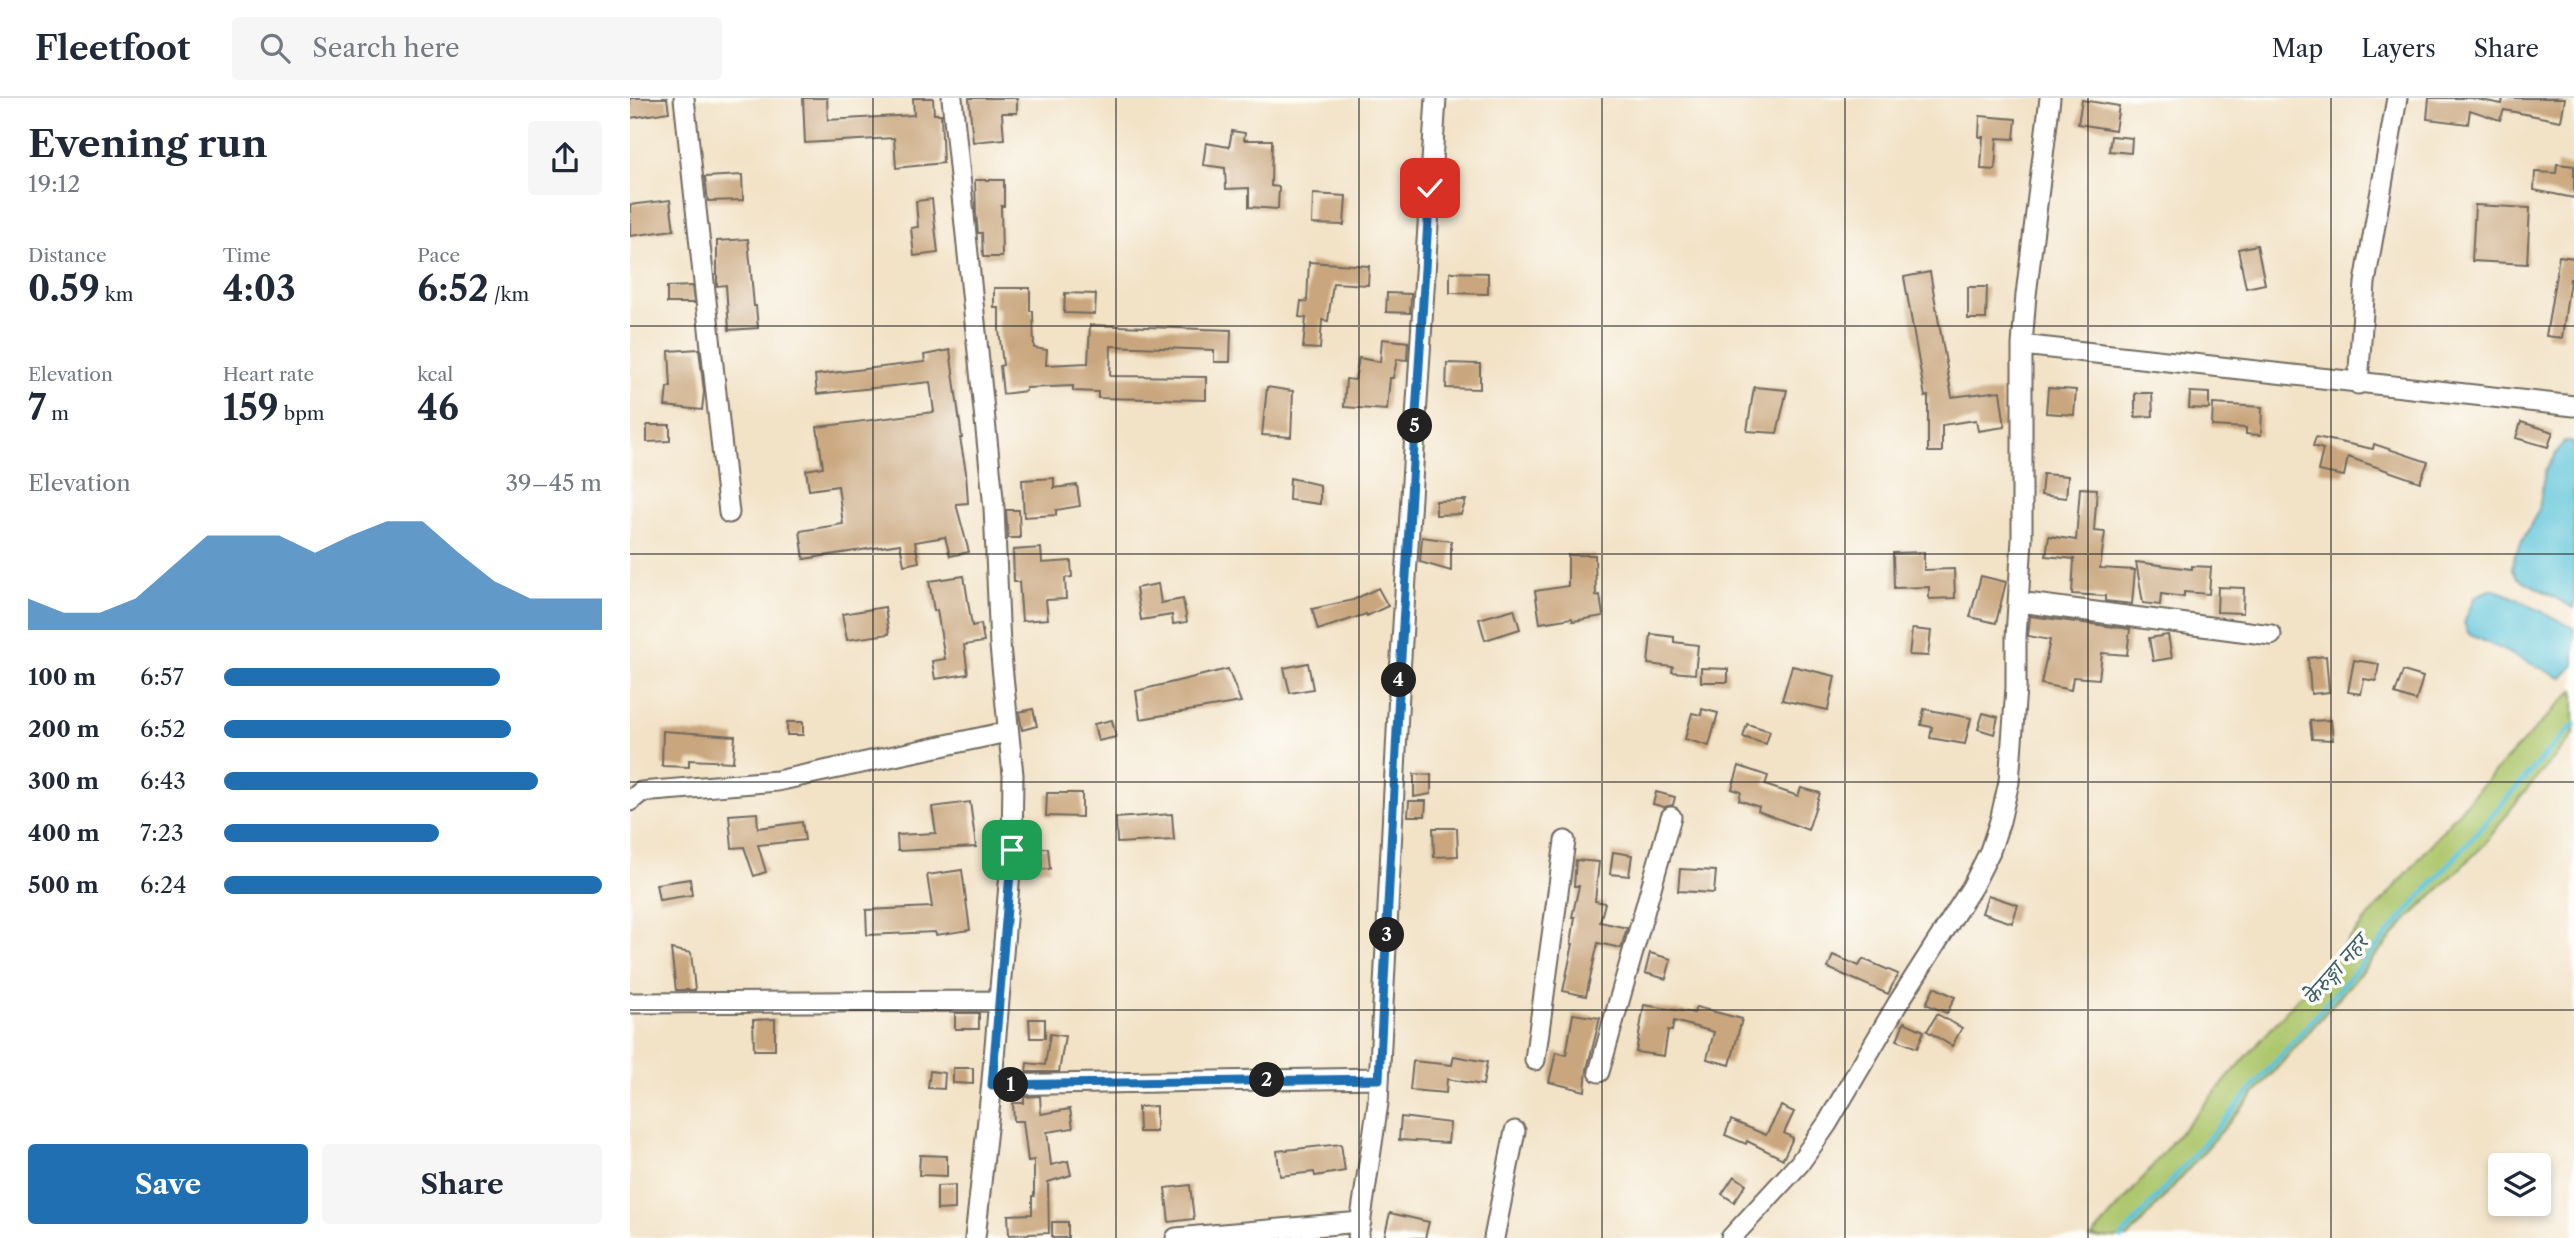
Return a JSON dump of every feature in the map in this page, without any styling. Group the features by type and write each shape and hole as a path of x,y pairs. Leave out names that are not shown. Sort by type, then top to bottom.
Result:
{"street":[{"path":"684,98 729,513"},
{"path":"952,98 994,509 1000,646 1013,775 1012,850 992,1085 975,1238"},
{"path":"1176,1238 1360,1230 1378,1103 1400,673 1436,98"},
{"path":"1731,1238 1799,1164 1827,1124 1898,1003 1972,887 1990,851 2000,821 2009,782 2022,539 2022,345 2050,98"},
{"path":"2358,384 2365,283 2397,98"},
{"path":"2022,345 2574,406"},
{"path":"2019,602 2271,635"},
{"path":"630,801 640,792 776,781 1007,732"},
{"path":"1599,1072 1671,817"},
{"path":"1535,1060 1565,841"},
{"path":"630,1003 999,1001"},
{"path":"992,1085 1379,1079"},
{"path":"1494,1238 1515,1130"}],"green space":[{"path":"2574,690 2574,735 2521,796 2484,845 2407,920 2128,1238 2091,1238 2472,796"}],"water":[{"path":"2564,441 2574,443 2574,608 2517,577 2512,568 2514,557 2539,509 2545,471"},
{"path":"2493,589 2574,628 2574,665 2561,678 2469,634 2464,623 2475,596"}],"building":[{"path":"630,98 667,98 669,112 630,118"},
{"path":"803,98 827,98 828,120 914,115 913,98 933,98 934,114 941,114 943,163 896,168 894,138 805,143"},
{"path":"969,98 1017,98 1017,113 1002,113 1004,139 973,142"},
{"path":"2429,98 2471,98 2502,104 2503,98 2565,98 2561,121 2504,110 2500,120 2470,110 2468,124 2427,119"},
{"path":"2082,100 2119,106 2115,130 2078,124"},
{"path":"1980,116 2016,119 2014,139 1997,138 1995,170 1981,169 1983,137 1979,137"},
{"path":"1232,131 1245,133 1244,140 1272,140 1271,186 1279,187 1278,209 1249,207 1249,188 1226,189 1225,168 1203,165 1206,143 1229,147"},
{"path":"2111,136 2132,138 2131,153 2109,151"},
{"path":"2557,164 2574,166 2574,198 2534,190 2535,172 2556,173"},
{"path":"742,175 743,200 708,201 705,177"},
{"path":"975,180 1004,180 1004,206 1001,206 1002,257 983,257 982,233 978,233"},
{"path":"1313,194 1346,196 1344,225 1312,224"},
{"path":"932,199 938,253 914,256 911,228 918,227 916,201"},
{"path":"670,200 674,230 630,236 630,205"},
{"path":"2475,205 2530,208 2527,264 2472,261"},
{"path":"748,239 758,328 729,330 726,285 717,286 717,241"},
{"path":"2257,245 2265,284 2246,288 2238,249"},
{"path":"2559,256 2574,258 2574,280 2570,279 2562,338 2546,336"},
{"path":"1309,262 1369,266 1368,285 1333,283 1328,321 1322,320 1320,349 1303,348 1306,318 1299,317 1301,301 1307,302"},
{"path":"1450,272 1488,273 1488,294 1450,293"},
{"path":"1930,272 1952,397 2000,391 2005,427 1978,431 1976,420 1942,425 1942,452 1928,452 1928,396 1925,397 1904,277"},
{"path":"692,286 694,303 667,303 667,287"},
{"path":"1968,287 1987,287 1986,319 1968,319"},
{"path":"994,288 1030,288 1034,348 1047,350 1046,365 1088,363 1090,325 1231,330 1230,362 1214,362 1214,350 1111,346 1110,376 1206,377 1206,400 1098,398 1098,392 1073,391 1073,386 1026,388 1026,391 1003,394 999,308 994,308"},
{"path":"1065,293 1096,294 1095,314 1064,313"},
{"path":"1387,293 1411,294 1410,313 1386,312"},
{"path":"1382,339 1408,342 1407,360 1397,359 1393,378 1390,378 1387,410 1344,407 1346,379 1355,380 1359,358 1380,362"},
{"path":"699,349 704,392 702,410 665,406 667,387 671,387 669,351"},
{"path":"950,350 968,503 956,504 969,552 950,556 945,537 915,542 919,562 904,565 900,544 804,559 800,531 843,524 838,486 809,490 806,470 823,467 817,427 934,412 930,382 817,394 815,375 925,362 924,355"},
{"path":"1447,363 1480,364 1480,389 1446,388"},
{"path":"1267,387 1293,391 1291,437 1262,435"},
{"path":"1754,387 1787,390 1777,433 1747,431"},
{"path":"2048,388 2076,390 2074,415 2046,413"},
{"path":"2190,392 2209,393 2209,409 2189,408"},
{"path":"2135,393 2152,393 2153,416 2135,417"},
{"path":"2213,404 2262,407 2261,435 2246,434 2246,428 2212,426"},
{"path":"2521,422 2553,432 2548,447 2516,438"},
{"path":"647,425 670,425 670,441 647,442"},
{"path":"2316,437 2373,449 2374,444 2428,462 2420,482 2348,457 2344,476 2318,471 2323,449 2313,446"},
{"path":"2043,474 2068,476 2066,498 2041,495"},
{"path":"1054,478 1054,488 1077,485 1080,506 1056,510 1056,515 1024,517 1022,480"},
{"path":"1290,478 1320,485 1320,504 1289,500"},
{"path":"2080,488 2097,489 2094,531 2105,532 2100,568 2135,570 2132,604 2105,601 2105,596 2072,594 2074,559 2046,556 2049,536 2076,540"},
{"path":"1466,500 1461,514 1436,515 1436,501"},
{"path":"1006,510 1019,510 1020,538 1008,538"},
{"path":"1422,537 1451,541 1451,571 1420,562"},
{"path":"1041,548 1042,563 1071,561 1072,577 1065,578 1066,599 1046,600 1048,619 1022,621 1019,582 1014,582 1013,550"},
{"path":"1924,552 1924,570 1954,569 1955,598 1929,599 1929,587 1894,588 1893,553"},
{"path":"1568,555 1595,555 1596,596 1600,595 1603,616 1540,623 1535,591 1568,586"},
{"path":"2136,562 2192,569 2192,566 2211,567 2209,594 2184,592 2184,597 2161,594 2160,605 2143,603"},
{"path":"964,576 972,626 981,624 984,642 964,645 968,674 935,679 932,661 945,659 929,581"},
{"path":"1981,576 2006,582 1996,623 1970,617"},
{"path":"1158,584 1161,603 1183,599 1187,622 1173,624 1172,615 1141,620 1136,588"},
{"path":"2218,587 2244,588 2243,613 2217,612"},
{"path":"1378,588 1388,606 1367,616 1366,614 1318,630 1312,609 1353,600"},
{"path":"885,607 889,634 847,640 842,614"},
{"path":"1514,609 1520,629 1485,640 1479,619"},
{"path":"2030,616 2130,629 2127,655 2102,653 2099,679 2073,677 2071,690 2041,684 2050,640 2028,636"},
{"path":"1912,629 1931,631 1928,656 1909,655"},
{"path":"1651,634 1674,637 1674,642 1698,645 1695,674 1672,672 1673,667 1648,664"},
{"path":"2168,635 2172,658 2153,661 2149,638"},
{"path":"2326,656 2329,692 2311,694 2308,658"},
{"path":"2354,660 2379,664 2376,681 2364,679 2361,694 2348,692"},
{"path":"1308,663 1313,689 1290,693 1284,668"},
{"path":"1792,666 1835,676 1828,710 1782,700"},
{"path":"1701,668 1728,669 1728,682 1701,682"},
{"path":"1228,669 1241,702 1140,719 1136,691"},
{"path":"2403,671 2423,677 2416,701 2395,694"},
{"path":"1033,709 1037,726 1022,730 1019,712"},
{"path":"1702,709 1718,713 1709,746 1685,739 1692,713 1701,715"},
{"path":"1924,709 1971,718 1965,744 1930,738 1932,727 1921,725"},
{"path":"1983,713 1998,717 1994,734 1978,729"},
{"path":"1112,720 1116,737 1098,741 1094,724"},
{"path":"2331,720 2333,740 2312,739 2310,721"},
{"path":"787,722 803,722 803,735 787,735"},
{"path":"1747,724 1770,731 1766,744 1743,737"},
{"path":"663,731 735,736 733,762 689,760 689,767 662,766"},
{"path":"1739,766 1768,776 1765,785 1798,796 1801,788 1820,793 1808,830 1758,811 1759,807 1739,800 1741,792 1732,789"},
{"path":"1414,774 1431,775 1431,794 1414,797"},
{"path":"1656,792 1675,797 1673,805 1664,807 1653,804"},
{"path":"1047,793 1082,793 1082,817 1046,816"},
{"path":"1409,801 1426,801 1425,816 1408,816"},
{"path":"970,802 976,847 898,851 897,835 936,833 932,807"},
{"path":"757,813 758,828 802,822 805,840 758,845 766,872 754,876 744,847 732,848 729,815"},
{"path":"1172,814 1174,840 1117,843 1116,818"},
{"path":"1433,828 1457,828 1458,856 1434,857"},
{"path":"1048,848 1050,869 1031,870 1030,849"},
{"path":"1613,852 1632,855 1629,876 1610,874"},
{"path":"1576,860 1599,862 1595,901 1605,903 1600,922 1627,928 1621,948 1598,943 1586,996 1563,991 1573,944 1575,917 1572,917 1579,886 1574,886"},
{"path":"1680,869 1716,871 1714,893 1678,891"},
{"path":"962,870 970,930 936,935 935,932 867,935 866,910 932,907 927,875"},
{"path":"690,879 692,895 659,900 656,884"},
{"path":"1988,895 2018,905 2012,923 1982,913"},
{"path":"671,949 691,953 695,990 676,990"},
{"path":"1650,953 1671,959 1666,979 1645,973"},
{"path":"1833,955 1859,966 1863,959 1898,974 1888,994 1828,968"},
{"path":"1934,987 1955,997 1947,1013 1926,1004"},
{"path":"1644,1005 1694,1013 1696,1007 1742,1019 1730,1065 1707,1059 1714,1032 1674,1021 1672,1031 1668,1030 1664,1056 1636,1052"},
{"path":"955,1013 979,1013 979,1029 955,1029"},
{"path":"1573,1014 1600,1018 1587,1069 1585,1091 1549,1082 1556,1052 1566,1055"},
{"path":"1937,1014 1962,1028 1952,1046 1927,1031"},
{"path":"775,1019 775,1050 754,1050 753,1020"},
{"path":"1029,1019 1045,1019 1045,1038 1030,1038"},
{"path":"1904,1022 1924,1031 1917,1048 1897,1040"},
{"path":"1050,1034 1065,1036 1059,1072 1026,1072 1027,1063 1045,1065"},
{"path":"1454,1056 1487,1062 1483,1085 1447,1079 1446,1093 1410,1090 1413,1061 1452,1065"},
{"path":"953,1068 973,1068 973,1084 953,1083"},
{"path":"930,1071 945,1073 944,1089 928,1088"},
{"path":"1040,1096 1041,1114 1070,1109 1073,1128 1047,1132 1051,1165 1068,1161 1071,1175 1048,1182 1049,1233 1009,1235 1008,1215 1032,1214 1034,1196 1034,1160 1028,1161 1023,1121 1014,1121 1013,1103 1024,1103 1024,1097"},
{"path":"1156,1106 1156,1132 1139,1132 1138,1107"},
{"path":"1781,1106 1794,1112 1784,1133 1793,1138 1783,1159 1747,1141 1746,1144 1725,1135 1731,1120 1766,1135"},
{"path":"1401,1117 1450,1123 1448,1143 1399,1140"},
{"path":"1341,1144 1345,1171 1315,1176 1314,1172 1280,1176 1277,1151"},
{"path":"920,1155 947,1156 947,1176 919,1175"},
{"path":"1734,1176 1746,1184 1734,1202 1722,1194"},
{"path":"955,1185 955,1209 937,1210 937,1186"},
{"path":"1190,1185 1194,1219 1169,1222 1165,1188"},
{"path":"1390,1213 1429,1222 1425,1238 1384,1238"},
{"path":"1052,1222 1068,1222 1068,1238 1052,1238"}],"waterway":[{"name":"केेरुङ्गा नहर","path":"2121,1238 2574,725"}],"route":[{"path":"1012,850 992,1085 1379,1079 1408,523 1430,188"}]}
